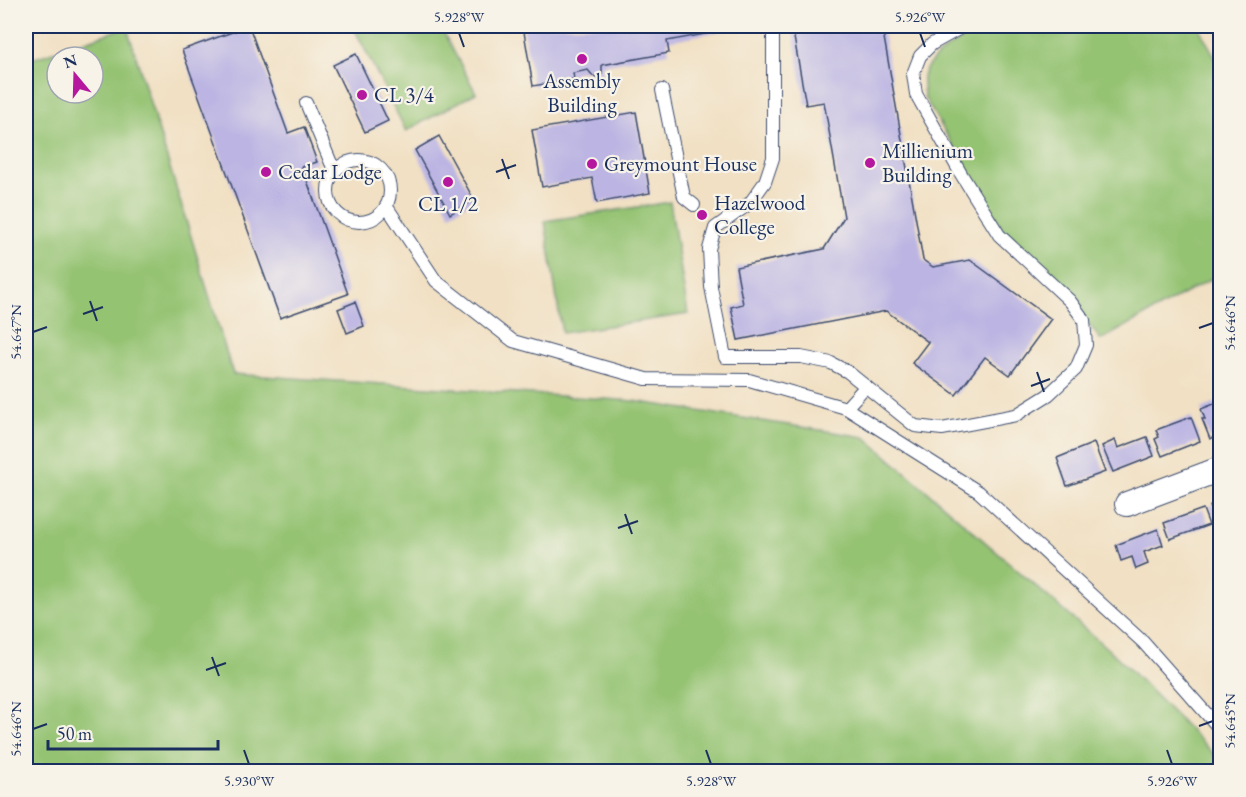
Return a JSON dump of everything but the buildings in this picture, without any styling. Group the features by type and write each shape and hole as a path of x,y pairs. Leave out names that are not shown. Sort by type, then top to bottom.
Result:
{"street":[{"path":"1127,504 1221,469"}],"lane":[{"path":"773,26 773,158 765,182 750,203 715,228 709,249 711,287 725,357 801,357 831,363 848,372 915,426 942,429 1016,415 1048,395 1076,369 1086,345 1084,320 1070,301 999,235 961,174 916,94 913,74 920,56 932,44 964,26"},
{"path":"662,90 684,197 694,205"},
{"path":"306,103 331,163 337,169"},
{"path":"357,160 374,164 388,178 390,188 387,207 381,214 363,223 353,223 336,213 330,205 328,185 337,169 350,161 357,160"},
{"path":"387,207 436,281 513,340 646,379 749,380 846,408 979,492 1143,642 1221,729"},
{"path":"846,408 866,386"}],"green space":[{"path":"353,26 440,26 476,93 406,131"},
{"path":"986,26 1198,26 1220,66 1220,274 1101,340 1058,284 1004,231 924,97 923,77 932,61 949,47"},
{"path":"127,27 233,374 634,401 865,437 1117,657 1214,754 1220,763 1220,771 26,771 26,61 45,55 45,105 105,105 105,45 74,45"},
{"path":"670,202 688,314 562,333 545,221"}],"place":[{"name":"Assembly Building","path":"582,59"},
{"name":"CL 3/4","path":"362,95"},
{"name":"Millienium Building","path":"870,163"},
{"name":"Greymount House","path":"592,164"},
{"name":"Cedar Lodge","path":"266,172"},
{"name":"CL 1/2","path":"448,182"},
{"name":"Hazelwood College","path":"702,215"}]}
